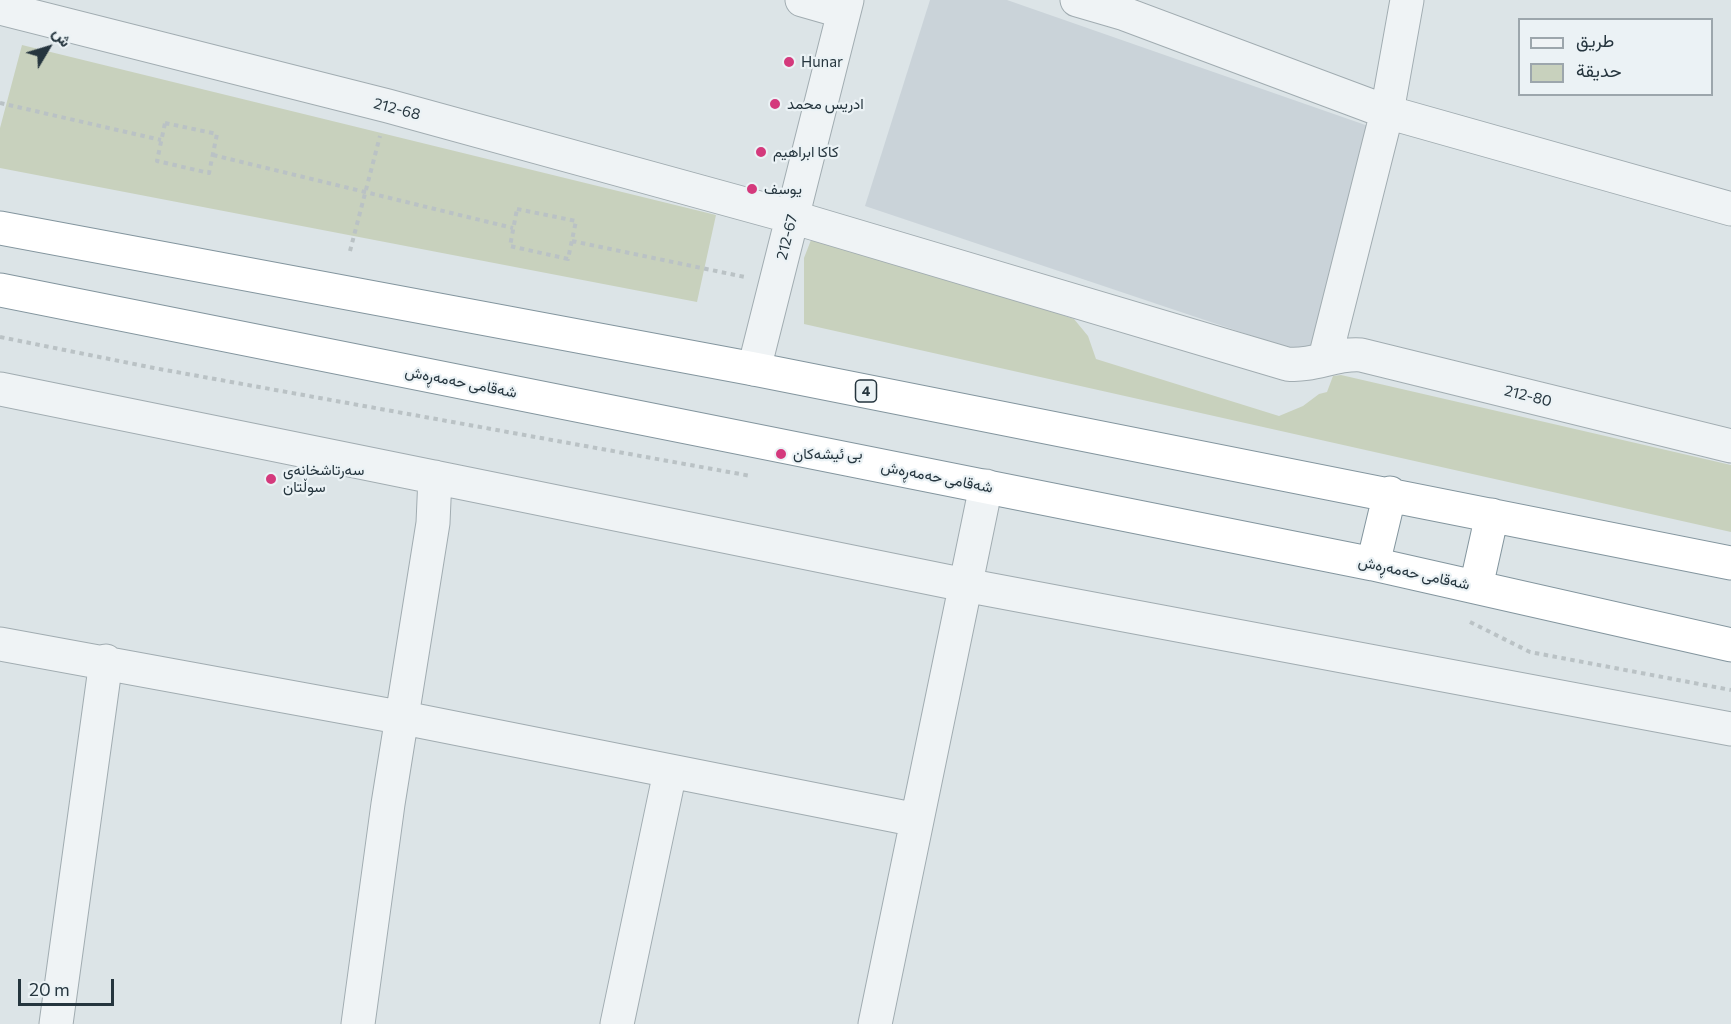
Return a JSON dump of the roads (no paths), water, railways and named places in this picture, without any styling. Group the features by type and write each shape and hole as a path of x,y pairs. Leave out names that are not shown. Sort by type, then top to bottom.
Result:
{"highway":[{"name":"4","path":"0,228 754,369 1390,493 1731,563"},
{"name":"شەقامی حەمەڕەش","path":"0,290 1373,564 1731,645"},
{"path":"1373,564 1390,493"},
{"path":"1476,587 1492,515"}],"street":[{"path":"802,0 845,6"},
{"path":"1077,0 1127,7 1387,112 1731,209"},
{"path":"1325,358 1387,112 1407,0"},
{"name":"212-67","path":"754,369 845,6"},
{"name":"212-68","path":"0,8 388,106 792,218 1287,364 1306,365 1325,358"},
{"name":"212-80","path":"1325,358 1349,354 1361,355 1731,446"},
{"path":"0,389 965,585 1731,729"},
{"path":"358,1024 388,804 404,718 433,523 435,477"},
{"path":"875,1024 986,486"},
{"path":"0,644 106,661 404,718 917,820"},
{"path":"56,1024 106,661"},
{"path":"617,1024 670,772"}],"place":[{"name":"Hunar","path":"789,62"},
{"name":"ادريس محمد","path":"775,104"},
{"name":"کاکا ابراهيم","path":"761,152"},
{"name":"يوسف","path":"752,189"},
{"name":"بی ئیشەکان","path":"781,454"},
{"name":"سەرتاشخانەی سوڵتان","path":"271,479"}]}
